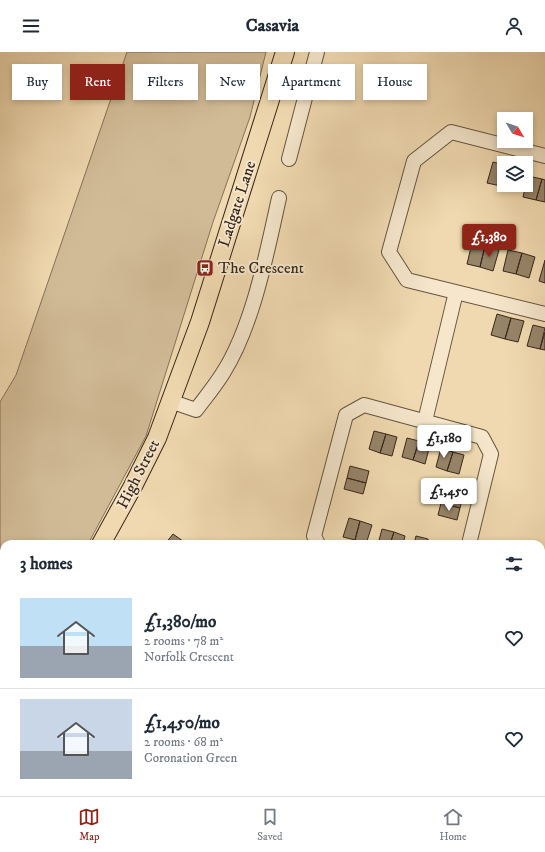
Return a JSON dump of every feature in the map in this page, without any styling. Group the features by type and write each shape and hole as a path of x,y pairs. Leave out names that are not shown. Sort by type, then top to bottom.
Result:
{"main road":[{"name":"Ladgate Lane","path":"170,401 200,322 285,52"},
{"name":"High Street","path":"102,540 133,486 157,438 170,401"}],"street":[{"path":"289,159 317,52"},
{"path":"545,156 451,132 414,161 389,252 407,280 545,314"},
{"path":"170,401 196,410 224,372 246,326 265,259 279,198"},
{"path":"425,421 456,292"},
{"path":"316,540 314,536 346,415 364,405 482,437 491,454 470,540"}],"shaded area":[{"path":"127,52 266,52 260,76 260,64 206,64 206,100 254,100 250,117 213,222 146,436 90,540 0,540 0,402 16,375 111,100 125,100 125,64 123,64"}],"building":[{"path":"493,162 497,163 497,185 487,183"},
{"path":"533,177 542,179 536,200 523,197 524,192 533,192"},
{"path":"542,179 545,180 545,202 536,200"},
{"path":"472,243 485,246 480,267 467,264"},
{"path":"485,246 499,250 493,271 480,267"},
{"path":"508,250 522,253 516,274 503,271"},
{"path":"522,253 535,257 529,278 516,274"},
{"path":"545,260 545,283 539,281"},
{"path":"497,314 511,318 505,339 491,335"},
{"path":"511,318 524,321 518,342 505,339"},
{"path":"533,325 545,328 540,349 527,346"},
{"path":"545,332 545,350 540,349"},
{"path":"374,431 386,434 380,453 369,449"},
{"path":"386,434 397,437 392,456 380,453"},
{"path":"407,438 419,441 413,460 402,457"},
{"path":"419,441 430,445 425,464 413,460"},
{"path":"441,448 453,452 447,471 436,467"},
{"path":"453,452 464,455 459,474 447,471"},
{"path":"350,466 369,471 366,483 347,478"},
{"path":"347,478 366,483 363,494 344,489"},
{"path":"444,491 463,496 460,508 441,503"},
{"path":"441,503 460,508 457,520 438,515"},
{"path":"349,518 360,521 355,540 343,537"},
{"path":"360,521 372,525 367,540 355,540"},
{"path":"382,529 394,532 391,540 379,540"},
{"path":"394,532 405,536 404,540 391,540"},
{"path":"173,534 181,540 168,540"},
{"path":"416,536 428,539 428,540 415,540"}],"place":[{"name":"The Crescent","path":"205,268"}]}
